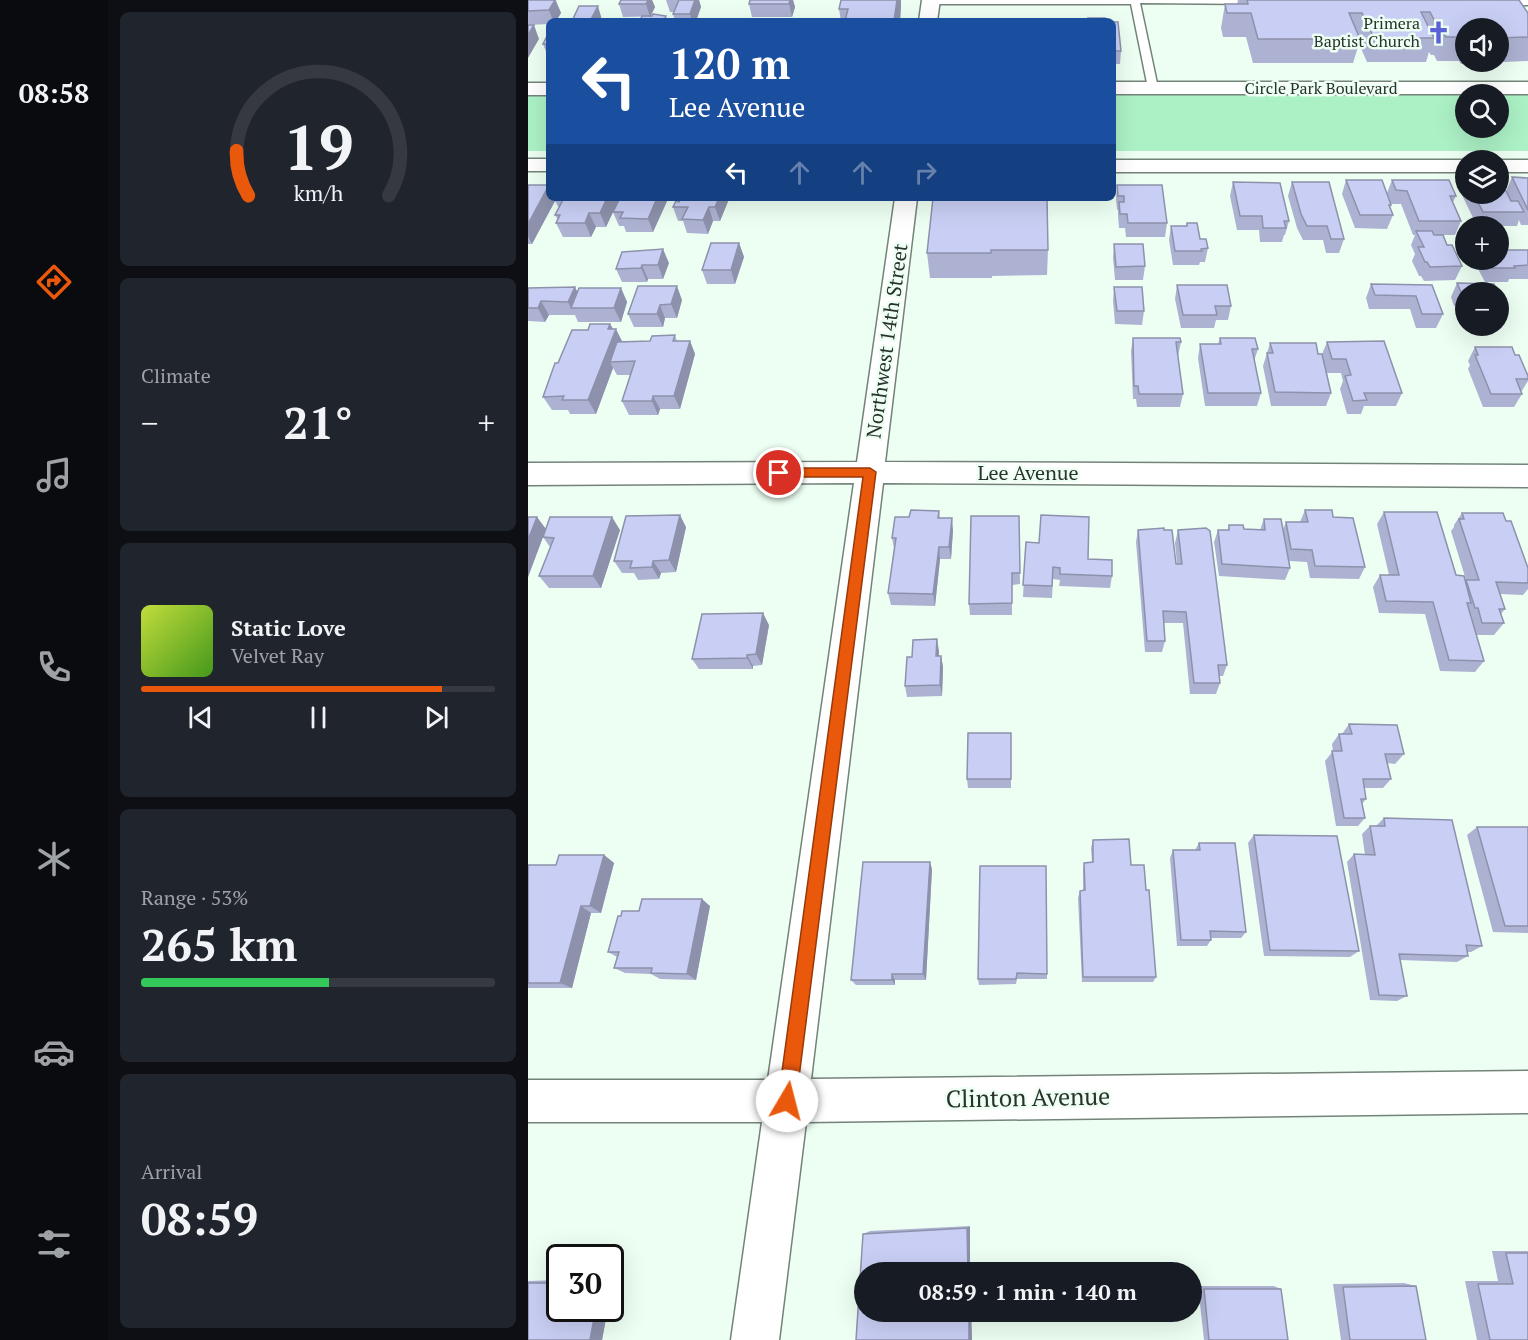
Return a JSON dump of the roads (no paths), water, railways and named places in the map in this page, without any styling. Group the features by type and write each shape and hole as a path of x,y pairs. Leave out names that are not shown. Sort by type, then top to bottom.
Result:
{"street":[{"path":"928,18 931,1"},
{"name":"Circle Park Boulevard","path":"1116,88 1528,88"},
{"path":"528,89 546,89"},
{"path":"528,165 546,165"},
{"path":"1116,166 1455,166"},
{"path":"1509,166 1528,166"},
{"name":"Northwest 14th Street","path":"755,1340 906,201"},
{"name":"Lee Avenue","path":"528,474 870,472 1528,476"},
{"name":"Clinton Avenue","path":"528,1101 787,1101 1528,1092"}],"lane":[{"path":"1486,0 1528,2"},
{"path":"931,1 1276,2"},
{"path":"1135,1 1153,88"}],"place":[{"name":"Primera Baptist Church","path":"1438,32"}]}
